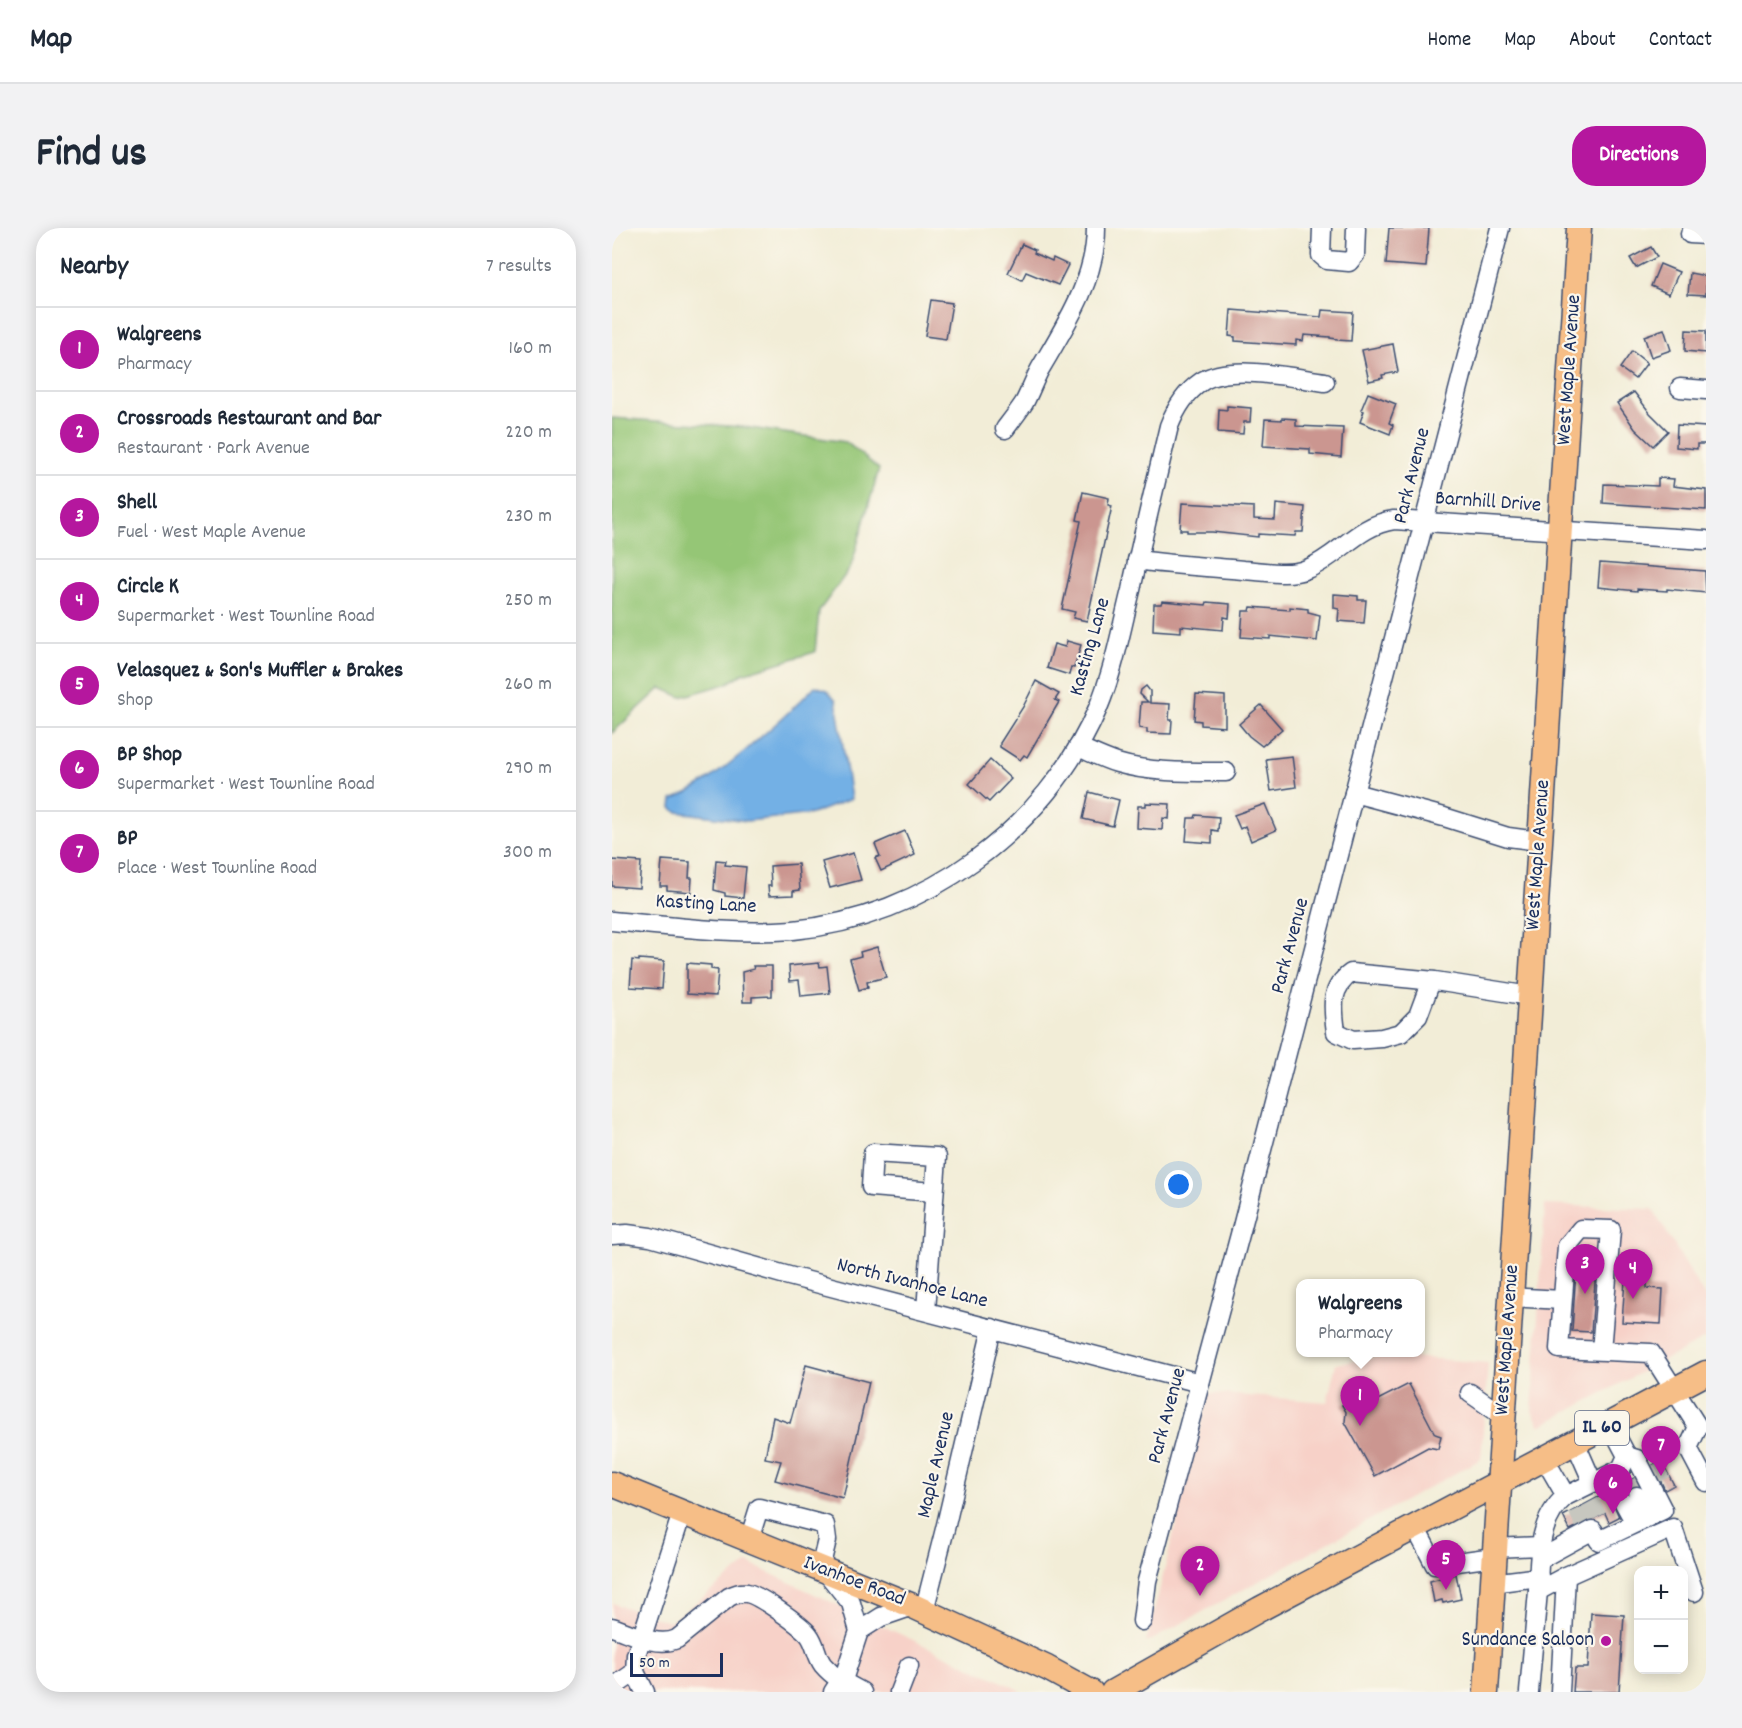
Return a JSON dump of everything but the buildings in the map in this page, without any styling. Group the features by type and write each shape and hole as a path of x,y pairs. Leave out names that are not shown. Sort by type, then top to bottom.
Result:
{"main road":[{"name":"West Maple Avenue","path":"1486,1692 1579,228"},
{"name":"IL 60","path":"1113,1692 1260,1610 1706,1373"},
{"name":"Ivanhoe Road","path":"612,1484 918,1608 1047,1668 1090,1692"}],"street":[{"path":"1005,429 1024,403 1077,302 1093,260 1096,228"},
{"path":"1322,228 1321,255 1327,260 1349,262 1354,255 1356,228"},
{"name":"Park Avenue","path":"1142,1621 1147,1581 1500,228"},
{"name":"Kasting Lane","path":"612,921 738,931 793,930 860,917 907,900 948,878 995,845 1024,818 1048,790 1078,747 1098,709 1112,669 1169,426 1176,408 1191,390 1214,376 1231,374 1325,382"},
{"path":"1680,388 1706,390"},
{"name":"Barnhill Drive","path":"1137,560 1285,573 1304,570 1322,562 1360,532 1382,522 1394,520 1706,540"},
{"path":"1078,747 1116,763 1133,767 1226,772"},
{"path":"1354,793 1508,837 1539,841"},
{"path":"1431,981 1418,1016 1401,1032 1382,1038 1353,1040 1336,1032 1333,1003 1340,981 1351,973 1431,981 1530,996"},
{"path":"926,1311 934,1192"},
{"path":"1601,1351 1611,1230 1581,1229 1567,1246 1559,1349 1601,1351 1651,1353 1698,1427 1688,1448 1706,1482"},
{"name":"North Ivanhoe Lane","path":"612,1235 650,1237 789,1276 1200,1383"},
{"path":"1510,1297 1563,1300"},
{"name":"Maple Avenue","path":"918,1608 945,1529 992,1328"},
{"path":"1470,1393 1503,1416"},
{"path":"1610,1424 1628,1477 1648,1517"},
{"path":"1575,1442 1583,1505 1599,1541 1648,1517 1670,1502 1666,1489"},
{"path":"1544,1458 1583,1505"},
{"path":"1492,1582 1539,1568 1583,1505 1628,1477"},
{"path":"1628,1477 1648,1517"},
{"path":"1529,1692 1542,1534 1560,1501 1583,1505"},
{"path":"749,1540 759,1508 825,1525 827,1540 823,1570 851,1603 859,1631 845,1674 836,1686"},
{"path":"645,1692 635,1672 636,1655 682,1513"},
{"path":"1415,1527 1435,1565 1494,1552 1566,1576 1673,1528 1694,1592"},
{"path":"1560,1692 1566,1576"},
{"path":"612,1627 663,1642 673,1641 729,1597 747,1593 756,1596 802,1628 810,1637 822,1664 836,1686 861,1692"},
{"path":"859,1631 881,1617 918,1608"},
{"path":"899,1692 909,1666"},
{"path":"612,1688 635,1672"}],"shaded area":[{"path":"1545,1205 1653,1209 1706,1299 1706,1338 1540,1426 1532,1411"},
{"path":"1375,1357 1412,1357 1488,1363 1481,1459 1146,1643 1209,1393 1327,1402 1336,1364"},
{"path":"748,1563 1021,1692 612,1692 612,1603 670,1622"}],"green space":[{"path":"612,418 744,427 846,442 879,469 851,567 819,611 815,652 742,674 726,684 681,697 661,688 612,733"}],"water":[{"path":"815,686 827,690 836,700 851,799 812,814 747,821 677,812 671,808 672,800 702,784 729,764 782,719"}],"tunnel":[{"path":"1653,1465 1666,1489"},
{"path":"1628,1482 1637,1496"},
{"path":"1617,1488 1624,1503"},
{"path":"1590,1502 1598,1517"},
{"path":"1577,1509 1584,1524"}],"place":[{"name":"Shell","path":"1585,1294"},
{"name":"Circle K","path":"1633,1299"},
{"name":"Walgreens","path":"1360,1426"},
{"name":"BP","path":"1661,1476"},
{"name":"BP Shop","path":"1613,1514"},
{"name":"Velasquez & Son's Muffler & Brakes","path":"1446,1590"},
{"name":"Crossroads Restaurant and Bar","path":"1200,1596"},
{"name":"Sundance Saloon","path":"1606,1641"}]}
